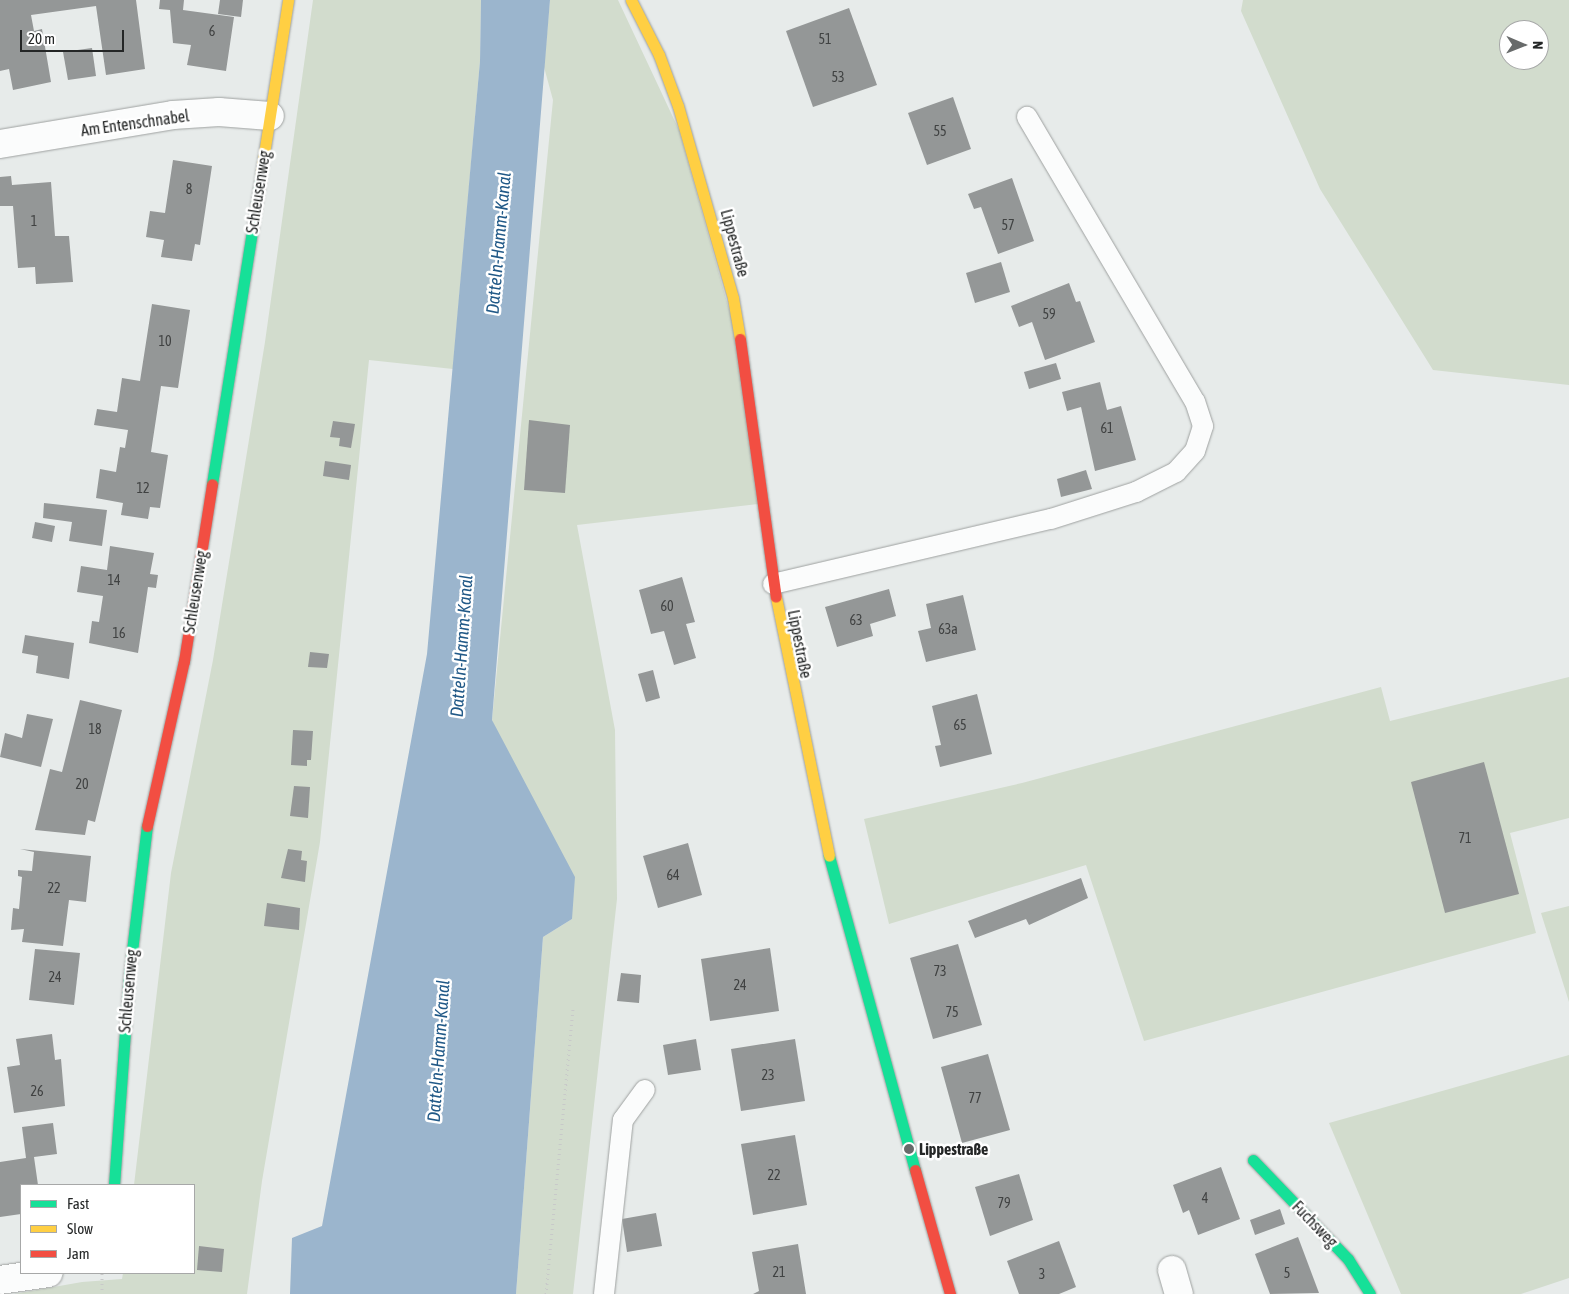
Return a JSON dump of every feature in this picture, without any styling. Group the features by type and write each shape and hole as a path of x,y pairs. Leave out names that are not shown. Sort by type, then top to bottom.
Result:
{"street":[{"name":"Schleusenweg","path":"114,1184 142,848 184,661 288,0"},
{"name":"Lippestraße","path":"631,0 659,56 678,106 733,298 748,383 773,584 794,700 842,914 950,1294"},
{"name":"Am Entenschnabel","path":"0,144 173,115 219,112 270,116"},
{"name":"Fuchsweg","path":"1253,1160 1348,1259 1370,1294"},
{"path":"0,1280 41,1274"}],"lane":[{"path":"773,584 1051,519 1136,492 1176,472 1195,451 1203,426 1194,402 1026,117"},
{"path":"604,1294 623,1120 645,1090"}],"path":[{"path":"546,1294 574,1007"},
{"path":"102,1274 102,1294"}],"green space":[{"path":"313,0 481,0 480,61 453,369 369,360 320,842 262,1181 247,1294 14,1294 82,1282 122,1279 123,1274 195,1274 195,1184 134,1184 171,873 213,660 265,342"},
{"path":"550,0 618,0 679,130 732,320 758,504 577,525 615,730 617,899 573,1294 516,1294 543,937 572,919 492,720 553,100 544,67"},
{"path":"1243,0 1569,0 1569,385 1433,370 1320,189 1241,11"},
{"path":"1569,677 1569,818 1510,833 1536,933 1144,1041 1086,865 889,924 864,819 1022,783 1381,687 1390,721"},
{"path":"1569,906 1569,1002 1541,913"},
{"path":"1569,1055 1569,1278 1521,1294 1401,1294 1329,1123"}],"water":[{"name":"Datteln-Hamm-Kanal","path":"481,0 550,0 492,720 575,877 572,919 543,937 516,1294 290,1294 292,1238 322,1226 427,654 480,61"}],"building":[{"path":"0,0 136,0 145,69 106,75 96,6 31,15 34,31 42,29 51,82 13,90 9,69 0,71"},
{"path":"160,0 184,0 183,10 234,17 226,71 187,65 191,45 173,43 170,10 159,9"},
{"path":"220,0 243,0 241,17 218,14"},
{"path":"849,8 877,85 813,107 786,31"},
{"path":"92,48 96,76 68,80 63,52"},
{"path":"953,97 971,149 927,165 908,113"},
{"path":"173,160 212,166 200,245 195,244 192,261 161,257 164,240 146,237 150,211 165,213"},
{"path":"11,176 12,185 51,182 55,236 69,236 73,282 36,284 35,267 18,268 13,206 0,206 0,177"},
{"path":"1012,178 1034,241 998,254 981,207 974,209 968,194"},
{"path":"1001,262 1010,292 975,303 966,273"},
{"path":"1069,283 1076,302 1080,301 1095,342 1045,360 1032,322 1019,327 1011,306"},
{"path":"152,304 190,310 178,388 161,386 151,452 168,455 160,508 150,507 148,519 121,515 123,503 96,498 100,469 116,472 120,447 125,448 128,430 94,425 97,409 117,412 122,378 140,381"},
{"path":"1056,363 1061,379 1029,389 1024,372"},
{"path":"1100,382 1107,410 1121,406 1136,460 1095,471 1081,407 1067,411 1062,392"},
{"path":"529,420 570,425 565,493 524,490"},
{"path":"333,421 355,424 351,448 339,446 340,438 330,437"},
{"path":"325,461 351,465 349,480 323,476"},
{"path":"1086,470 1092,489 1061,497 1057,479"},
{"path":"44,503 107,510 102,546 69,541 72,522 43,518"},
{"path":"35,522 55,526 52,542 32,538"},
{"path":"110,546 154,553 150,574 158,575 156,588 148,587 138,653 89,643 92,621 99,622 103,596 77,592 81,566 107,570"},
{"path":"682,577 695,622 686,624 696,658 674,665 664,631 651,634 639,590"},
{"path":"889,589 896,616 870,624 873,636 837,647 825,607"},
{"path":"963,595 976,650 926,662 918,631 931,628 926,604"},
{"path":"25,635 74,643 69,679 36,673 38,656 22,653"},
{"path":"310,652 329,654 327,668 308,667"},
{"path":"653,670 660,698 646,702 638,674"},
{"path":"977,694 992,754 940,767 935,746 941,745 932,706"},
{"path":"80,700 122,710 95,822 88,820 85,835 35,830 50,769 62,772"},
{"path":"27,714 53,719 41,767 0,757 5,733 22,738"},
{"path":"293,730 313,731 311,760 307,760 307,766 291,765"},
{"path":"1484,762 1519,894 1445,913 1411,782"},
{"path":"294,786 310,787 308,818 290,816"},
{"path":"688,843 702,895 658,908 643,856"},
{"path":"20,849 91,856 86,902 69,900 63,946 22,942 24,929 11,930 13,908 19,909 22,877 18,876 18,870 32,871 34,852"},
{"path":"288,849 302,851 301,860 307,861 305,882 281,878"},
{"path":"1081,878 1088,898 1029,925 1026,919 975,938 968,921"},
{"path":"267,903 300,908 299,930 264,926"},
{"path":"958,944 982,1025 933,1039 910,958"},
{"path":"770,948 779,1011 710,1021 701,959"},
{"path":"35,949 80,953 74,1005 29,1000"},
{"path":"621,973 641,975 639,1003 617,1001"},
{"path":"52,1034 55,1060 61,1059 65,1106 14,1113 7,1067 20,1065 16,1039"},
{"path":"696,1039 701,1070 668,1075 663,1045"},
{"path":"795,1039 805,1101 741,1111 731,1049"},
{"path":"988,1054 1010,1130 962,1143 941,1067"},
{"path":"53,1123 57,1154 34,1157 38,1184 20,1184 20,1214 0,1217 0,1162 26,1158 22,1127"},
{"path":"795,1135 807,1205 753,1215 741,1144"},
{"path":"1221,1167 1240,1219 1198,1235 1189,1210 1183,1213 1173,1185"},
{"path":"1019,1174 1033,1220 990,1236 975,1187"},
{"path":"1280,1209 1285,1224 1255,1235 1250,1220"},
{"path":"656,1213 662,1246 627,1252 622,1219"},
{"path":"1298,1237 1319,1293 1270,1294 1255,1254"},
{"path":"1059,1241 1076,1287 1059,1294 1019,1294 1007,1261"},
{"path":"798,1244 806,1294 753,1294 759,1291 752,1252"},
{"path":"199,1246 224,1249 222,1272 197,1270"}],"traffic: fast":[{"path":"212,484 261,173"},
{"path":"114,1184 129,976 147,826"},
{"path":"829,856 915,1170"},
{"path":"1253,1160 1348,1259 1370,1294"}],"traffic: slow":[{"path":"261,173 288,0"},
{"path":"631,0 659,55 678,106 733,298 740,339"},
{"path":"776,597 829,856"}],"traffic: jam":[{"path":"740,339 776,597"},
{"path":"147,826 184,661 212,484"},
{"path":"915,1170 950,1294"}],"place":[{"name":"Lippestraße","path":"909,1149"}]}
